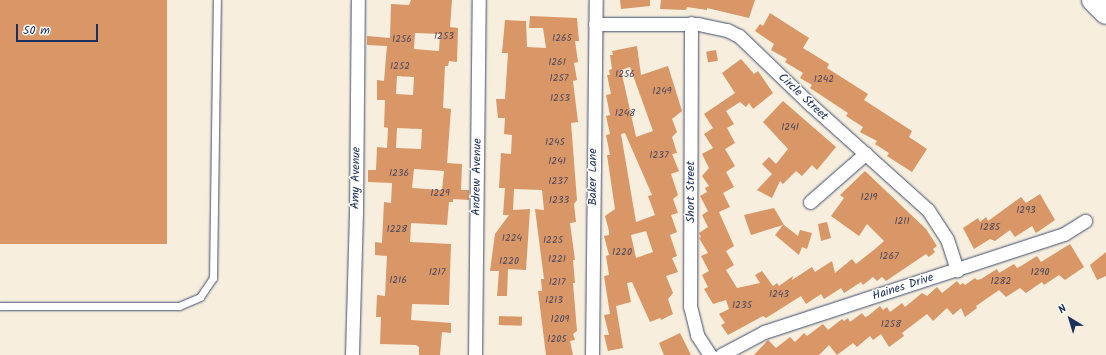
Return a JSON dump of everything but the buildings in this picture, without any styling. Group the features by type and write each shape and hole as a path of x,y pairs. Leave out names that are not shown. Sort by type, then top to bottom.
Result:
{"highway":[{"path":"1093,0 1106,13"}],"street":[{"name":"Amy Avenue","path":"352,355 358,0"},
{"name":"Andrew Avenue","path":"475,355 479,0"},
{"name":"Baker Lane","path":"592,355 596,0"},
{"name":"Circle Street","path":"595,24 690,24 716,27 739,36 928,210 947,239 957,270"},
{"name":"Short Street","path":"690,24 690,306 697,335 710,355"},
{"path":"810,202 866,154"},
{"name":"Haines Drive","path":"721,355 764,332 1064,234 1085,221"}],"lane":[{"path":"0,306 179,306 200,297 213,278 218,0"}]}
